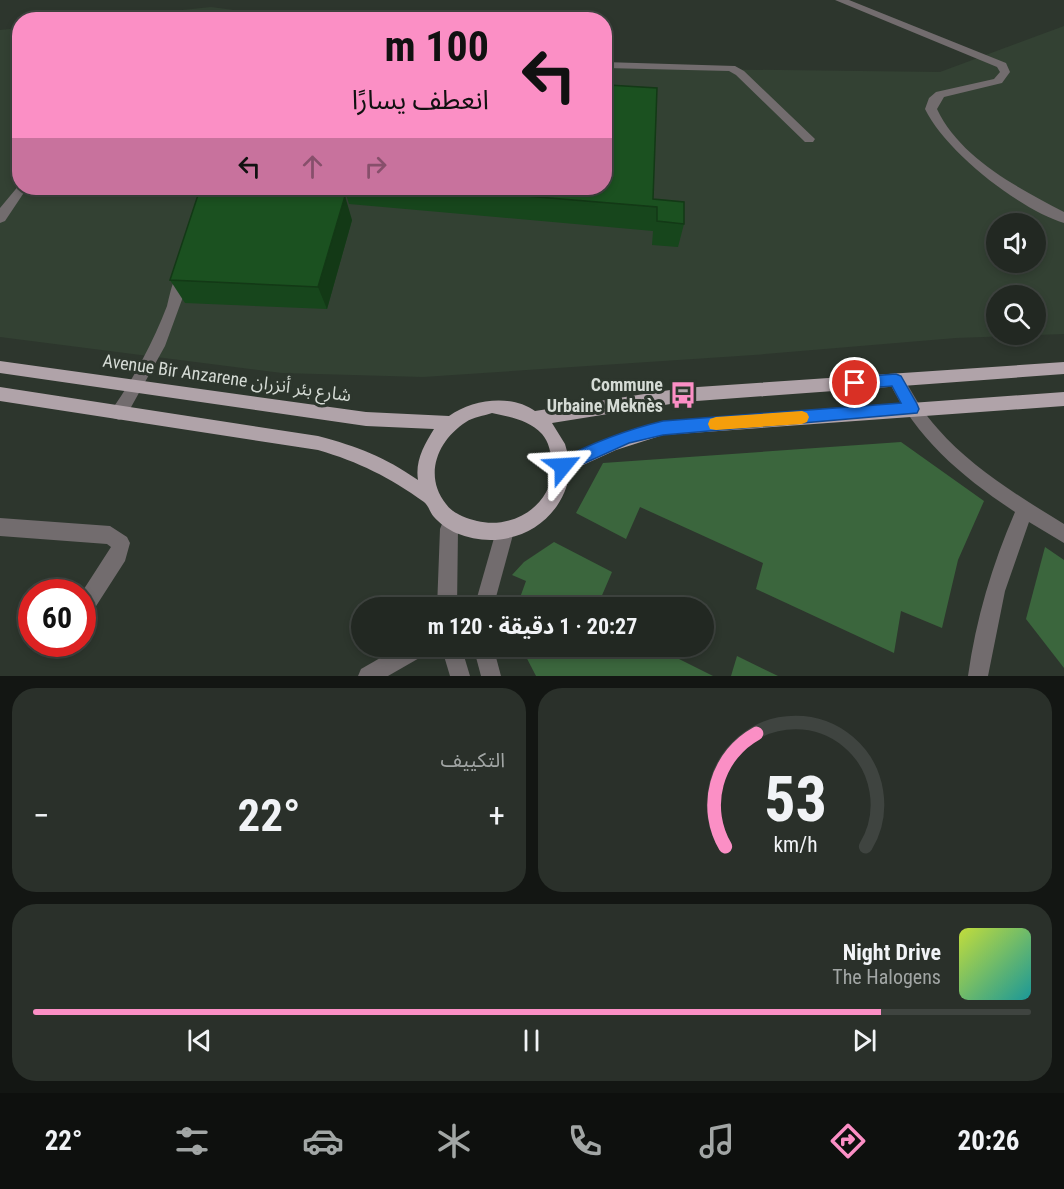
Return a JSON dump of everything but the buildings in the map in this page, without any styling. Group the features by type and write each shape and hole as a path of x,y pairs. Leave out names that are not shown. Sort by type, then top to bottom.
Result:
{"main road":[{"name":"Avenue Bir Anzarene شارع بئر أنزران","path":"0,367 366,419 449,423"},
{"name":"Avenue Bir Anzarene شارع بئر أنزران","path":"430,496 425,476 427,456 436,438 449,423 477,409 492,406 522,411 536,418 683,395 1064,368"},
{"path":"0,394 318,443 350,452 382,465 430,496 439,509 452,520 468,529 486,532 505,531 524,525 540,514 553,500 560,483 563,466 558,444 545,425 536,418"},
{"path":"563,466 596,449 629,436 663,428 1064,399"}],"street":[{"path":"840,0 1002,65 1005,72 998,81 940,94 934,98 931,109 937,121 968,157 985,172 1004,186 1064,218"},
{"path":"612,65 731,68 740,73 809,139"},
{"path":"0,218 16,195"},
{"path":"198,231 208,195"},
{"path":"119,413 137,387 175,306 188,263"},
{"path":"896,380 912,409 940,443 1026,509 1064,534"},
{"path":"978,676 981,648 992,600 1005,557 1026,509"},
{"path":"447,597 449,529 452,520"},
{"path":"0,526 110,535 121,543 118,555 96,589"},
{"path":"486,597 505,531"},
{"path":"369,676 403,657"},
{"path":"454,657 460,676"},
{"path":"486,657 491,676"}],"shaded area":[{"path":"211,7 249,12 163,12"},
{"path":"1064,26 1064,334 1046,335 1046,285 986,285 986,337 423,377 282,373 0,337 0,30 12,29 12,195 612,195 612,68 940,72"}],"green space":[{"path":"901,442 984,501 958,560 942,628 901,611 894,653 756,589 763,563 640,507 626,539 576,513 603,463"},
{"path":"554,542 612,572 601,597 520,597 526,581 512,575 524,562"},
{"path":"1045,547 1064,560 1064,668 1026,619"},
{"path":"737,656 778,676 731,676"},
{"path":"526,657 675,657 713,676 536,676"}],"slow traffic":[{"path":"716,424 802,417"}],"place":[{"name":"Commune Urbaine Meknès","path":"683,395"}],"route":[{"path":"563,466 596,449 629,436 663,428 912,409 896,380 855,383"}]}
